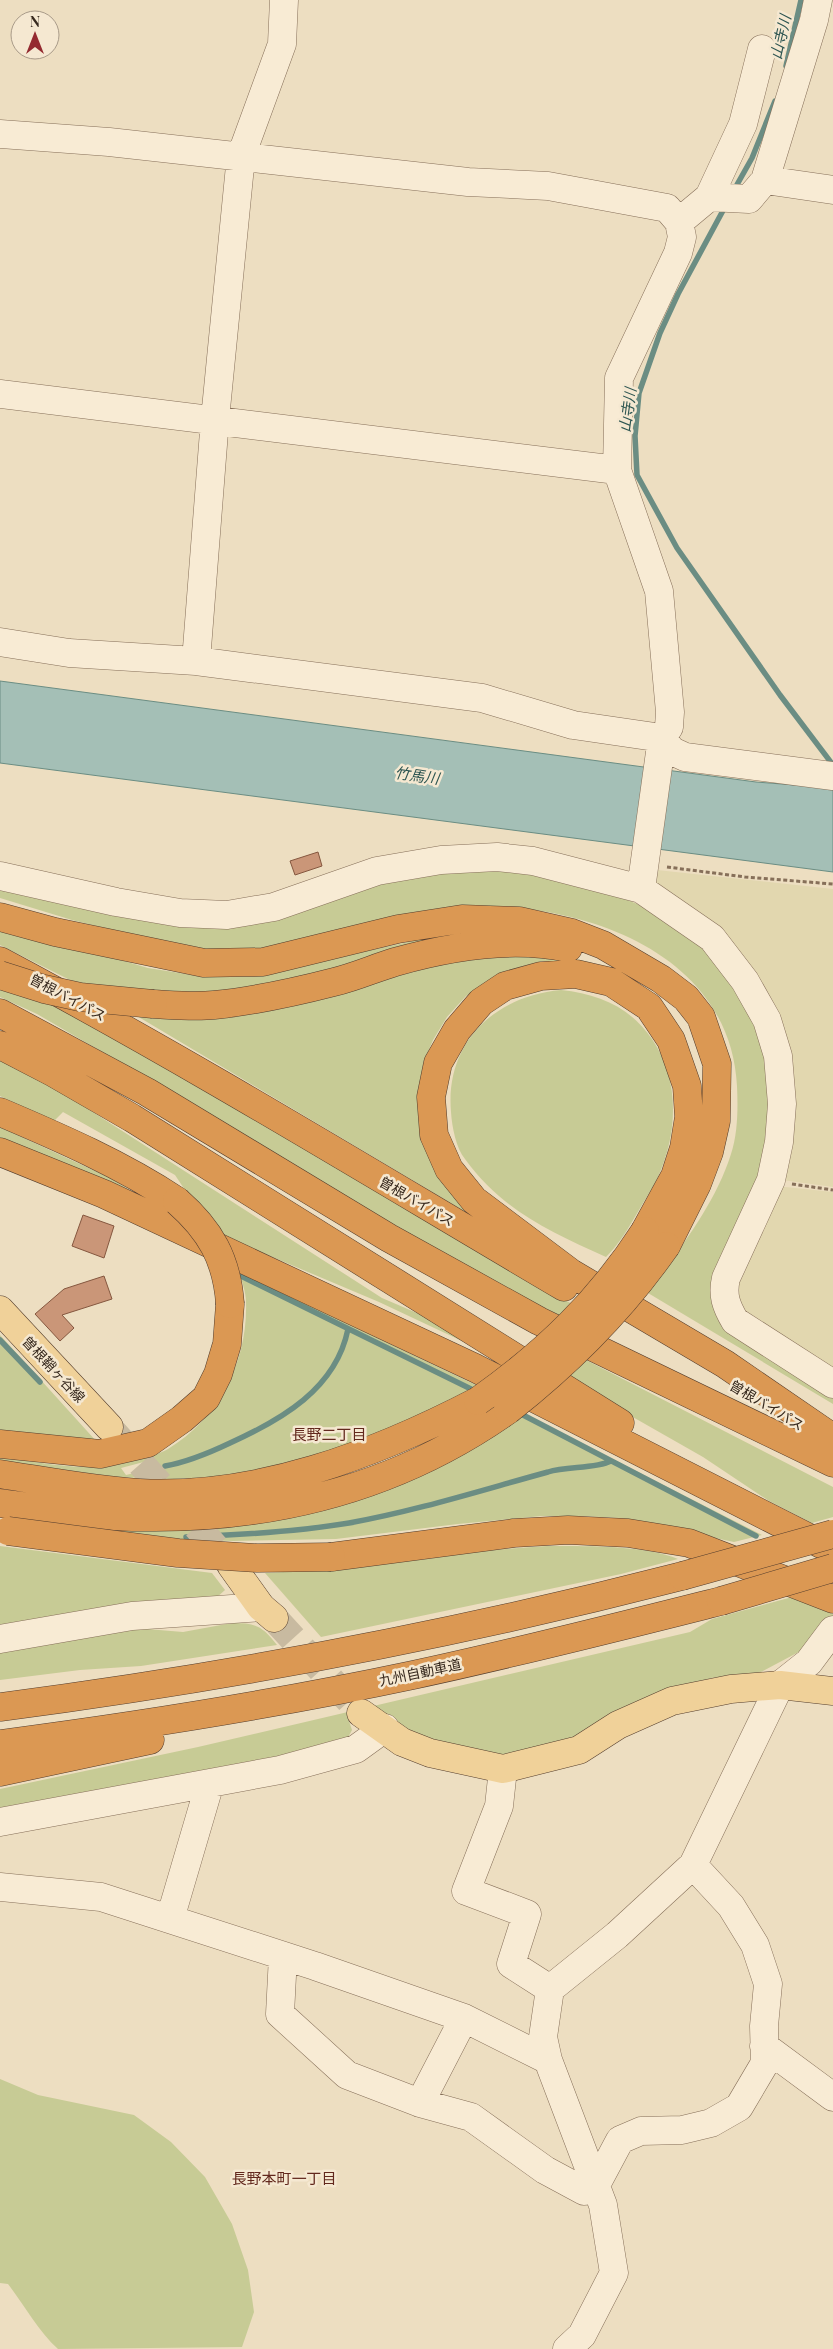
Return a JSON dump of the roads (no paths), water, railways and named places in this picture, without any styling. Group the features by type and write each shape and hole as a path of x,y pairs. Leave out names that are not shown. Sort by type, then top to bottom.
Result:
{"highway":[{"path":"0,917 55,932 204,963 263,962 398,929 462,919 519,921 572,933 603,945 661,979 686,998 701,1017 717,1064 716,1121 709,1152 694,1192 655,1239 624,1263 550,1346 520,1371 478,1401 432,1425 375,1450 308,1472 213,1491 141,1493 105,1490 0,1474"},
{"path":"0,976 80,997 153,1004 212,1005 265,998 336,982 396,962 461,946 509,943 553,944 626,959"},
{"name":"曽根バイパス","path":"0,961 110,1019 204,1073 386,1183 833,1444"},
{"path":"0,1503 60,1511 153,1517 221,1515 314,1500 383,1478 486,1426 571,1358 643,1279 684,1148 689,1117 687,1086 671,1040 648,1007 611,982 576,974 541,976 505,986 481,1002 457,1030 438,1063 431,1097 434,1135 449,1169 474,1200 571,1273 725,1364 833,1438"},
{"path":"0,1013 147,1092 389,1238 540,1321 833,1463"},
{"path":"0,1045 54,1073 211,1167 370,1269 785,1525"},
{"path":"0,1112 102,1158 150,1183 177,1201 198,1220 212,1242 229,1282 230,1304 227,1344 218,1374 206,1398 182,1419 148,1443 100,1454 0,1444"},
{"path":"0,1152 104,1194 302,1285 475,1368 833,1550"},
{"path":"4,1530 178,1553 257,1558 331,1557 514,1533 568,1530 628,1533 689,1543 833,1599"},
{"path":"0,1707 245,1672 403,1642 549,1610 682,1576 833,1534"},
{"name":"九州自動車道","path":"0,1744 236,1708 411,1675 561,1642 721,1601 833,1568"},
{"path":"0,1772 172,1735 411,1675"}],"main road":[{"name":"曽根鞘ヶ谷線","path":"0,1310 109,1428"},
{"path":"231,1565 267,1613"},
{"path":"361,1713 386,1728 402,1742 430,1753 503,1769 579,1750 618,1725 672,1701 731,1689 780,1685 833,1691"}],"street":[{"path":"196,661 215,419 241,156 282,44 284,0"},
{"path":"709,197 749,199 765,180 818,0"},
{"path":"679,222 709,197 743,124 762,50"},
{"path":"0,134 109,142 468,182 548,186 667,208 674,214 679,222 682,237 678,253 620,378 617,470 659,591 670,712 669,727 660,749 644,870"},
{"path":"765,180 833,190"},
{"path":"0,394 617,470"},
{"path":"0,642 69,653 196,661 482,698 685,757 784,768 826,775"},
{"path":"0,876 116,902 180,913 227,915 274,907 376,871 441,860 487,857 644,870 712,938 745,981 767,1020 778,1056 782,1104 779,1142 771,1180 726,1278 723,1291 726,1306 735,1321 833,1384"},
{"path":"0,1639 132,1616 267,1613"},
{"path":"567,2349 582,2335 614,2273 603,2205 548,2060 543,2037 550,1989 617,1935 693,1865 780,1685 809,1662 833,1630"},
{"path":"0,1822 280,1770 356,1749 386,1728"},
{"path":"503,1769 499,1806 466,1891 527,1914 511,1964 550,1989"},
{"path":"170,1919 210,1783"},
{"path":"283,1956 280,2014 347,2075 420,2103 471,2118 545,2170 584,2191 596,2184 620,2140 641,2131 682,2130 711,2124 739,2107 765,2063 764,2046 768,1984 755,1945 732,1906 693,1865"},
{"path":"0,1887 101,1897 283,1956 464,2018 548,2060"},
{"path":"420,2103 464,2018"},
{"path":"764,2046 833,2097"}],"water":[{"name":"竹馬川","path":"0,681 756,782 833,788 833,872 0,763"}],"waterway":[{"name":"山寺川","path":"786,66 801,0"},
{"name":"山寺川","path":"734,190 752,158 775,101"},
{"name":"山寺川","path":"726,205 678,294 660,333 639,393 635,436 637,475 677,548 780,695 833,765"},
{"path":"241,1276 471,1389"},
{"path":"165,1466 190,1460 214,1450 249,1434 287,1413 304,1400 332,1369 342,1350 348,1329"},
{"path":"0,1340 40,1382"},
{"path":"523,1415 756,1536"},
{"path":"186,1537 268,1533 349,1523 424,1506 556,1470 604,1464 611,1461"}],"tunnel":[{"path":"113,1432 231,1565"},
{"path":"274,1618 361,1713"}],"district":[{"name":"長野二丁目","path":"329,1434"},
{"name":"長野本町一丁目","path":"284,2178"}]}
